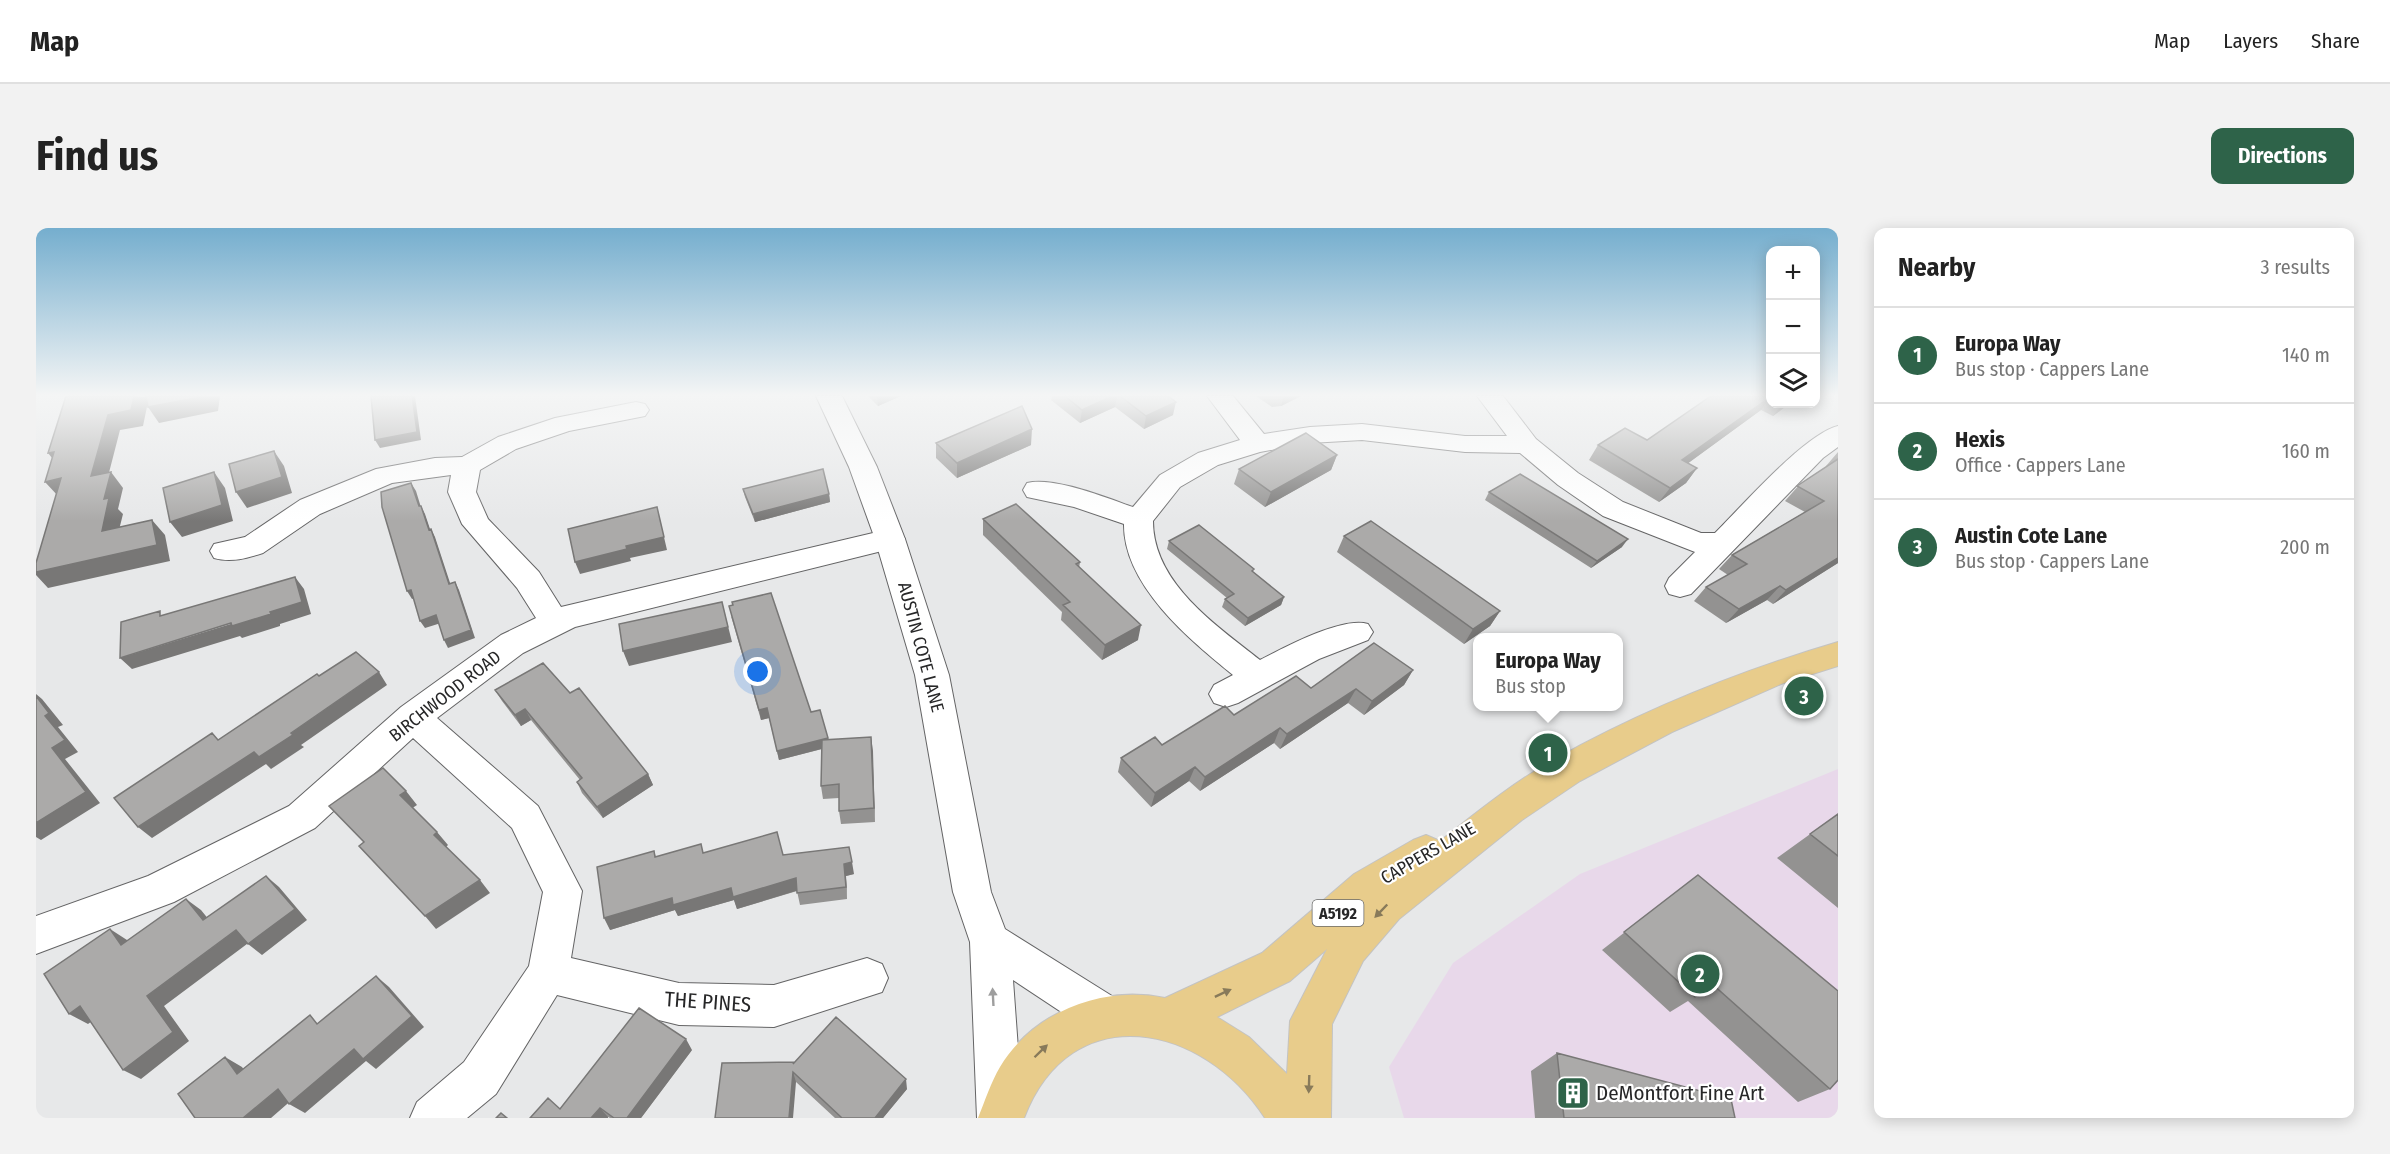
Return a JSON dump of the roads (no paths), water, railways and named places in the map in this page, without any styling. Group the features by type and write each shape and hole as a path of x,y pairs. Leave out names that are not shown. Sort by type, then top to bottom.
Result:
{"highway":[{"name":"CAPPERS LANE","path":"1308,1118 1311,1021 1349,947 1385,906 1509,810 1567,770 1660,722 1770,675 1838,654"},
{"name":"CAPPERS LANE","path":"1169,1018 1276,967 1368,887 1460,832 1509,810"},
{"path":"1000,1118 1016,1081 1040,1050 1070,1028 1105,1016 1137,1013 1169,1018 1214,1036 1254,1069 1289,1118"}],"street":[{"path":"245,554 310,507 386,475 435,466 467,466 507,443 523,438"},
{"name":"AUSTIN COTE LANE","path":"849,438 863,467 890,539 932,675 972,892 990,942 1000,1118"},
{"path":"1252,438 1257,444"},
{"path":"1257,676 1191,622 1159,582 1140,545 1139,519 1170,481 1208,459 1257,444 1295,438"},
{"path":"1409,438 1465,444 1527,445"},
{"path":"1521,438 1527,445 1568,479 1613,509 1698,543 1720,543"},
{"path":"1680,586 1720,543 1813,452 1833,438"},
{"path":"467,466 462,492 476,524 528,579 554,622"},
{"path":"1037,490 1080,491 1139,519"},
{"name":"BIRCHWOOD ROAD","path":"36,935 160,889 302,818 413,717 512,644 554,622 567,616 890,539"},
{"path":"1226,694 1308,650 1357,620 1383,650"},
{"path":"413,717 525,817 563,891 548,973 480,1078 433,1118"},
{"path":"990,942 1105,1016"},
{"name":"THE PINES","path":"548,973 679,1004 703,1005 774,1006 867,978"}],"place":[{"name":"Austin Cote Lane","path":"1804,696"},
{"name":"Europa Way","path":"1548,753"},
{"name":"Hexis","path":"1700,974"},
{"name":"DeMontfort Fine Art","path":"1573,1093"}]}
